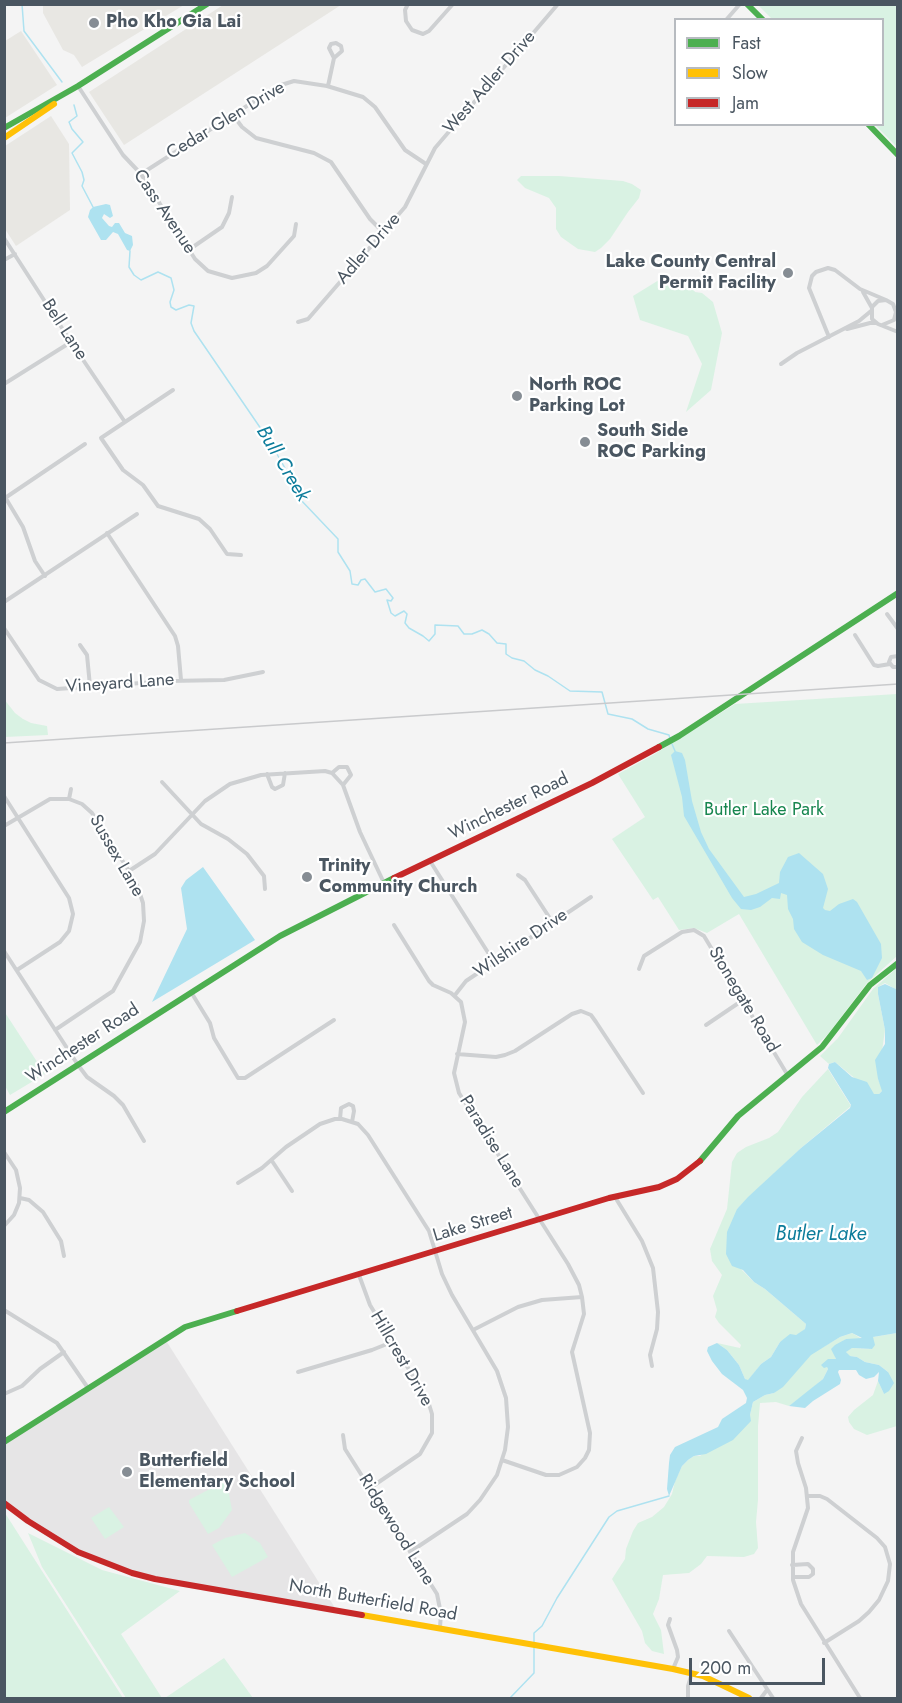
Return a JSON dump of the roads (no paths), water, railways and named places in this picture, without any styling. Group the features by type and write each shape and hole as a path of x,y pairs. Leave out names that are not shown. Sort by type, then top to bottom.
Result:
{"main road":[{"path":"4,138 78,86 207,4"},
{"path":"747,4 761,18"},
{"path":"4,128 78,86"},
{"path":"870,126 897,155"},
{"name":"Winchester Road","path":"4,1112 280,936 384,883 554,802 679,736 897,593"},
{"name":"Lake Street","path":"4,1442 185,1327 615,1197 659,1187 677,1179 702,1159 738,1116 822,1047 870,985 897,963"},
{"name":"North Butterfield Road","path":"4,1503 78,1552 132,1573 165,1581 440,1627 693,1673 724,1684 749,1698"}],"street":[{"path":"408,4 405,10 406,21 412,30 423,34 429,32 453,4"},
{"name":"West Adler Drive","path":"426,164 435,148 558,4"},
{"path":"728,18 740,4"},
{"path":"328,86 334,58"},
{"name":"Cedar Glen Drive","path":"141,174 284,83 300,81 355,93 367,100 375,107 401,146 426,164"},
{"name":"Cass Avenue","path":"78,86 123,155 141,174 195,259 211,272 227,277 244,277 256,273 267,266 294,236 296,224"},
{"path":"233,115 242,127 256,138 314,153 331,162 370,219 383,232"},
{"name":"Adler Drive","path":"298,322 308,319 405,207 426,164"},
{"path":"190,249 222,227 229,213 232,197"},
{"name":"Bell Lane","path":"4,238 70,342 125,422"},
{"path":"4,261 15,254"},
{"path":"829,337 809,288 812,276 822,269 835,270 860,289 893,304 897,315 890,323 882,325"},
{"path":"860,289 871,309 872,319 876,323"},
{"path":"781,364 859,321 878,301 886,300"},
{"path":"837,332 870,323 876,323 897,332"},
{"path":"4,384 70,342"},
{"path":"173,390 101,438 118,464 143,485 158,506 199,519 210,529 227,554 242,555"},
{"path":"45,576 35,561 23,528 5,497 85,444"},
{"path":"4,602 137,514"},
{"path":"107,533 175,636 181,680"},
{"path":"887,614 897,629"},
{"name":"Vineyard Lane","path":"4,628 34,674 45,684 57,689 181,680 224,680 263,672"},
{"path":"855,635 874,665 890,664 897,668"},
{"path":"80,645 87,655 90,686"},
{"path":"890,664 890,658 897,655"},
{"path":"332,773 339,767 347,767 351,776 343,785"},
{"path":"129,871 162,848 209,798 230,784 267,774 325,771 332,773 343,785 360,832 384,883"},
{"path":"267,774 275,789 283,785 285,773"},
{"path":"162,782 207,829 228,839 247,854 264,876 265,889"},
{"path":"4,826 45,801 57,798 69,799 71,789"},
{"path":"4,796 69,898 73,914 69,931 60,942 16,970"},
{"name":"Sussex Lane","path":"55,1030 113,991 140,942 144,910 141,894 129,871 92,813 82,804 69,799"},
{"path":"430,861 494,962"},
{"path":"518,875 525,880 553,923"},
{"name":"Wilshire Drive","path":"455,995 466,981 591,897"},
{"path":"394,925 429,981 455,995"},
{"name":"Stonegate Road","path":"639,969 644,956 682,932 694,930 707,940 787,1074"},
{"path":"4,951 78,1065 87,1077 123,1105 144,1142"},
{"path":"191,992 210,1023 214,1038 238,1078 244,1078 334,1020"},
{"name":"Paradise Lane","path":"455,995 461,1002 465,1014 454,1073 459,1093 574,1274 582,1296 584,1314 572,1352 590,1433 589,1450 585,1458 577,1467 559,1475 546,1474 502,1460"},
{"path":"706,1025 743,1000"},
{"path":"457,1054 476,1057 505,1055 515,1051 572,1014 587,1012 643,1093"},
{"path":"340,1119 341,1108 349,1104 354,1106 352,1122"},
{"path":"237,1183 272,1161 286,1147 320,1124 340,1119 358,1124 368,1135 429,1231 452,1295 497,1371 506,1398 508,1427 502,1460 488,1490 472,1510 410,1552"},
{"path":"4,1152 18,1176 20,1198 14,1215 4,1226"},
{"path":"272,1161 292,1191"},
{"path":"615,1197 642,1241 653,1268 658,1312 657,1329 650,1354 652,1366"},
{"path":"20,1198 29,1200 43,1212 61,1241 64,1256"},
{"name":"Hillcrest Drive","path":"359,1275 370,1305 428,1401 433,1427 429,1440 420,1454 370,1488"},
{"path":"473,1330 518,1307 542,1300 582,1296"},
{"path":"4,1310 49,1338 64,1352 88,1388"},
{"path":"298,1372 392,1342"},
{"path":"4,1394 22,1386 40,1369 64,1352"},
{"name":"Ridgewood Lane","path":"343,1435 345,1449 437,1594 441,1614 440,1627"},
{"path":"802,1438 796,1451 808,1496 808,1508 797,1539 792,1565 793,1577 801,1604 860,1698"},
{"path":"808,1496 820,1496 827,1499 877,1538 885,1547 890,1563 888,1581 879,1600 859,1621 824,1643"},
{"path":"792,1565 808,1564 813,1569 813,1574 809,1577 793,1577"},
{"path":"670,1620 668,1625 678,1657 673,1669"},
{"path":"729,1631 773,1698"},
{"path":"688,1698 688,1686 693,1673"},
{"path":"761,1698 767,1690"}],"water":[{"path":"110,205 113,216 110,218 104,214 102,218 112,227 115,223 119,223 125,233 132,236 133,245 130,251 127,250 118,234 113,232 106,240 101,240 88,217 93,207"},
{"path":"675,751 682,753 685,760 692,801 701,832 709,849 744,897 779,883 780,872 788,857 799,853 823,874 828,889 823,908 825,910 830,911 839,904 853,899 857,902 881,944 882,958 872,978 867,980 861,971 823,955 802,942 794,929 793,919 788,909 787,895 781,893 780,899 772,898 760,907 751,910 741,909 732,898 684,816 682,797 671,755"},
{"path":"203,867 255,940 152,1002 187,929 181,888 186,880"},
{"name":"Butler Lake","path":"885,984 898,990 897,1333 873,1337 875,1345 872,1349 852,1348 846,1352 865,1362 879,1365 888,1372 894,1383 884,1394 878,1381 879,1372 874,1377 866,1379 856,1370 839,1370 840,1384 805,1408 789,1406 823,1379 828,1369 821,1365 828,1359 836,1359 831,1349 835,1345 846,1339 862,1338 852,1333 840,1337 811,1355 783,1387 753,1402 751,1421 733,1440 706,1454 694,1456 688,1460 682,1466 669,1496 667,1489 669,1463 670,1455 675,1447 718,1427 722,1419 746,1403 747,1398 743,1390 722,1374 712,1361 707,1351 708,1347 717,1343 727,1350 739,1365 745,1379 748,1380 761,1364 771,1357 780,1342 790,1334 796,1335 805,1329 806,1324 754,1282 743,1270 732,1266 726,1254 727,1232 737,1209 748,1197 801,1148 850,1108 851,1105 828,1068 829,1064 835,1062 852,1077 867,1082 874,1094 882,1091 875,1060 885,1044 878,987"}],"waterway":[{"name":"Bull Creek","path":"22,4 24,31 62,82"},
{"name":"Bull Creek","path":"74,105 77,116 69,122 83,142 72,153 82,172 84,180 82,186 93,207"},
{"name":"Bull Creek","path":"130,251 129,267 141,280 158,272 171,278 174,290 170,302 171,307 176,310 189,305 194,306 191,323 194,331 270,442 293,482 299,498 338,539 338,552 350,571 352,584 358,585 361,580 365,579 375,592 386,589 393,598 391,601 387,600 391,613 395,616 404,611 407,614 405,623 409,628 429,641 435,634 435,625 458,626 464,634 482,630 497,643 506,644 506,654 524,661 570,691 602,692 608,714 632,719 648,729 669,735 670,739"},
{"name":"Bull Creek","path":"672,744 675,751"},
{"path":"510,1698 534,1673 534,1633 542,1626 557,1598 609,1517 617,1511 669,1496"}],"railway":[{"path":"4,743 898,684"}],"place":[{"name":"Pho Kho Gia Lai","path":"94,23"},
{"name":"Lake County Central Permit Facility","path":"788,273"},
{"name":"North ROC Parking Lot","path":"517,396"},
{"name":"South Side ROC Parking","path":"585,442"},
{"name":"Trinity Community Church","path":"307,877"},
{"name":"Butterfield Elementary School","path":"127,1472"}],"park label":[{"name":"Butler Lake Park","path":"764,811"}]}
